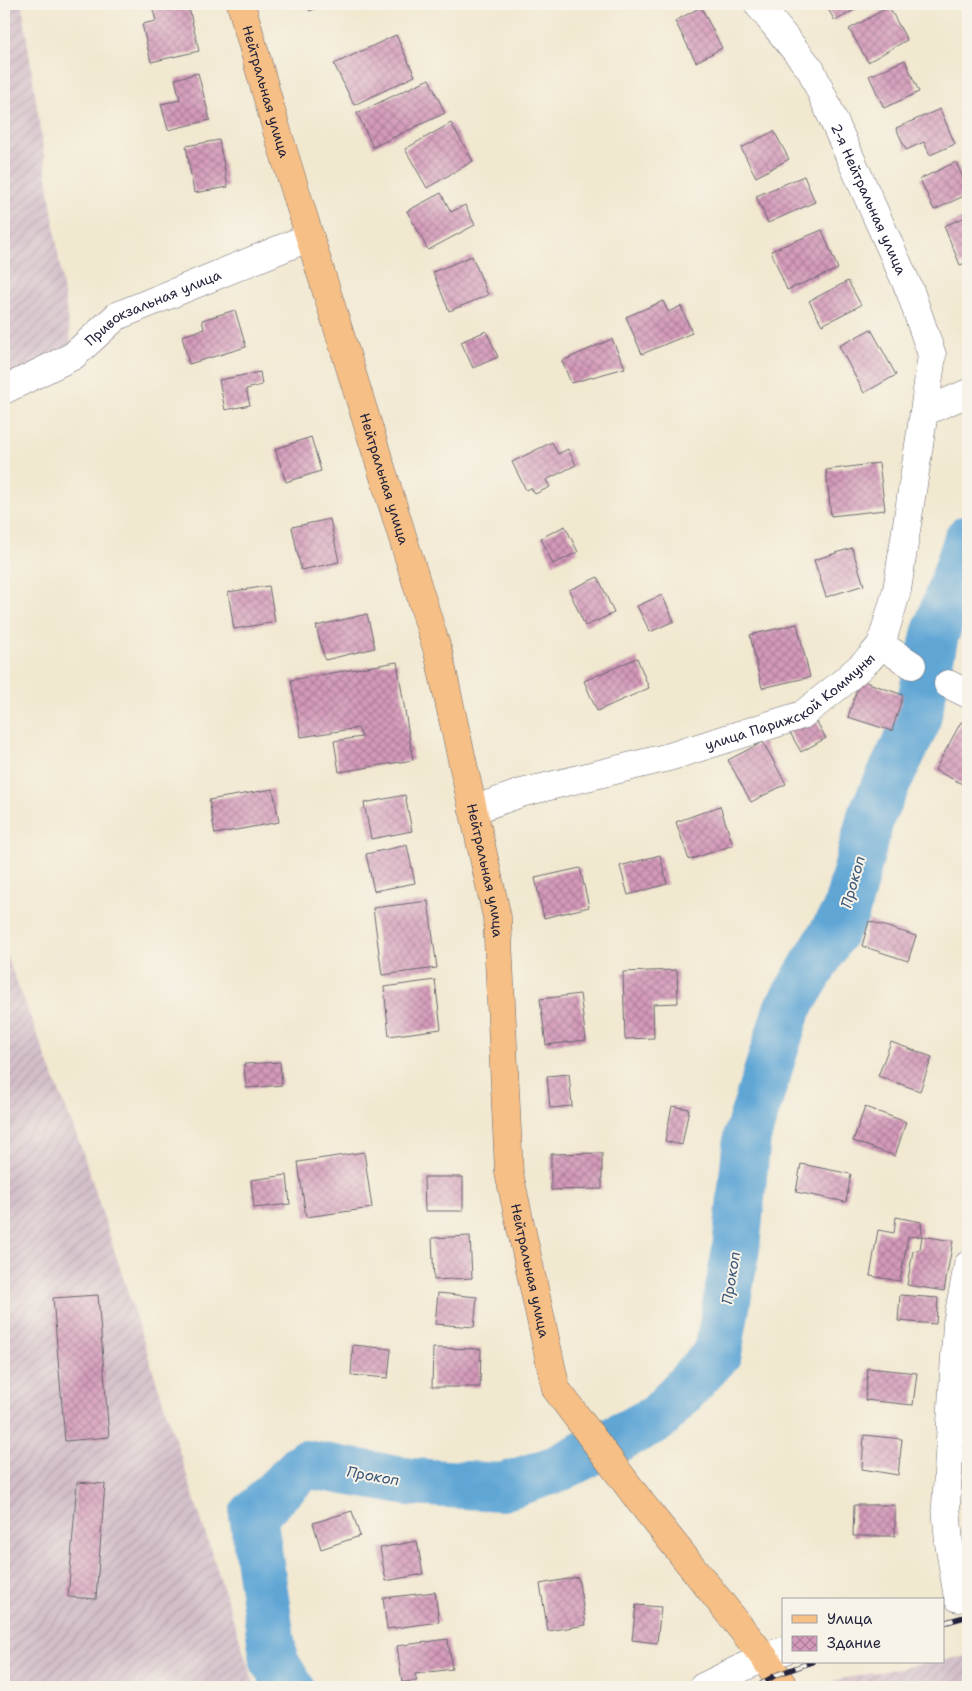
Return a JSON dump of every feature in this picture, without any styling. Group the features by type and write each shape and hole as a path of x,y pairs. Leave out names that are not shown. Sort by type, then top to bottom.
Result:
{"main road":[{"name":"Нейтральная улица","path":"241,4 277,131 438,652 497,918 509,1173 556,1389 642,1504 774,1654 784,1687"}],"street":[{"name":"2-я Нейтральная улица","path":"758,4 811,70 910,291 932,355 924,412"},
{"name":"Привокзальная улица","path":"4,390 73,356 117,316 310,236"},
{"path":"924,412 968,393"},
{"name":"улица Парижской Коммуны","path":"473,810 521,793 669,757 802,715 842,684 881,645 897,590 924,412"},
{"path":"881,645 912,665"},
{"path":"957,1598 949,1544 946,1506 957,1323 968,1265"},
{"path":"703,1687 774,1654"}],"shaded area":[{"path":"4,4 22,4 73,356 4,390"},
{"path":"4,949 82,1150 255,1687 4,1687"},
{"path":"968,1656 968,1687 823,1687 835,1680 921,1664 944,1664 944,1660"}],"building":[{"path":"163,4 188,4 199,51 151,62 142,24 156,21 153,10 164,7"},
{"path":"306,4 324,4 310,11"},
{"path":"825,4 865,4 835,21"},
{"path":"701,7 722,48 696,62 675,21"},
{"path":"889,7 907,40 868,62 849,29"},
{"path":"396,35 415,76 354,105 334,64"},
{"path":"905,60 919,92 884,108 869,76"},
{"path":"198,73 210,120 168,130 161,104 180,100 175,79"},
{"path":"429,79 445,113 373,147 357,113"},
{"path":"940,109 955,144 930,155 924,142 906,150 896,128"},
{"path":"451,123 473,161 427,188 405,149"},
{"path":"774,131 789,159 756,177 741,148"},
{"path":"219,140 228,187 194,193 186,146"},
{"path":"956,162 968,189 968,194 934,210 920,179"},
{"path":"804,176 815,202 768,223 756,196"},
{"path":"441,193 451,212 465,205 475,225 428,250 407,211"},
{"path":"968,216 968,262 960,265 944,226"},
{"path":"822,230 838,269 787,290 771,251"},
{"path":"472,256 488,295 449,311 433,272"},
{"path":"848,281 861,305 822,325 809,301"},
{"path":"663,301 668,312 681,306 692,333 642,354 626,317"},
{"path":"235,310 246,347 189,364 182,336 204,329 202,320"},
{"path":"871,329 896,375 864,393 839,346"},
{"path":"486,331 498,357 473,368 461,342"},
{"path":"612,339 625,368 571,383 562,361"},
{"path":"260,372 262,385 246,389 250,405 225,410 219,380"},
{"path":"311,437 321,471 286,482 275,449"},
{"path":"552,442 558,454 568,449 576,465 546,480 550,487 535,494 531,488 526,490 512,462"},
{"path":"879,463 885,510 831,516 826,470"},
{"path":"330,519 339,562 301,570 292,527"},
{"path":"565,526 578,552 553,564 541,538"},
{"path":"852,548 864,585 826,597 814,560"},
{"path":"598,577 614,613 585,626 569,590"},
{"path":"269,586 275,622 234,629 228,592"},
{"path":"662,595 674,621 650,632 637,606"},
{"path":"367,614 375,648 325,660 316,626"},
{"path":"797,624 810,677 762,688 750,635"},
{"path":"637,658 649,688 597,711 584,681"},
{"path":"397,662 413,760 339,772 334,741 362,737 358,728 301,737 291,680"},
{"path":"860,680 903,695 892,731 848,717"},
{"path":"813,715 826,738 801,752 788,729"},
{"path":"961,722 968,726 968,787 935,770"},
{"path":"763,742 786,784 751,802 728,760"},
{"path":"273,789 279,822 215,834 209,800"},
{"path":"405,795 412,831 371,839 364,803"},
{"path":"720,806 733,845 689,860 676,822"},
{"path":"407,845 415,883 374,891 366,854"},
{"path":"660,855 667,884 628,895 620,866"},
{"path":"580,868 589,907 544,918 535,878"},
{"path":"428,901 437,968 382,975 373,908"},
{"path":"869,921 916,936 908,961 862,946"},
{"path":"677,970 678,1003 653,1004 654,1038 625,1039 623,972"},
{"path":"435,980 441,1029 389,1036 384,987"},
{"path":"580,994 586,1040 546,1045 540,999"},
{"path":"891,1042 932,1057 920,1091 878,1076"},
{"path":"280,1062 282,1085 246,1088 244,1064"},
{"path":"569,1074 572,1106 550,1108 547,1076"},
{"path":"672,1106 689,1109 682,1145 665,1141"},
{"path":"865,1107 906,1122 895,1156 853,1141"},
{"path":"364,1152 372,1208 306,1217 298,1162"},
{"path":"602,1153 602,1189 551,1190 551,1154"},
{"path":"801,1164 851,1174 846,1202 796,1192"},
{"path":"287,1175 290,1204 254,1208 251,1180"},
{"path":"424,1177 463,1177 463,1211 425,1211"},
{"path":"896,1217 921,1222 922,1236 908,1237 900,1281 870,1276 878,1230 894,1233"},
{"path":"470,1236 472,1278 434,1280 432,1238"},
{"path":"922,1236 953,1241 944,1291 907,1285 913,1251 920,1249"},
{"path":"438,1293 477,1297 474,1327 435,1324"},
{"path":"98,1295 109,1437 65,1441 53,1298"},
{"path":"900,1295 938,1298 936,1324 898,1321"},
{"path":"353,1345 391,1349 388,1378 351,1375"},
{"path":"433,1348 481,1349 480,1387 432,1387"},
{"path":"868,1368 917,1373 913,1405 865,1400"},
{"path":"864,1435 902,1439 898,1475 862,1469"},
{"path":"77,1482 105,1484 96,1599 68,1597"},
{"path":"854,1505 895,1505 895,1536 853,1536"},
{"path":"352,1511 360,1536 321,1549 313,1523"},
{"path":"417,1541 423,1574 386,1581 380,1548"},
{"path":"578,1577 586,1625 548,1631 540,1584"},
{"path":"435,1592 439,1622 387,1629 383,1598"},
{"path":"636,1605 661,1607 657,1643 632,1640"},
{"path":"448,1639 452,1669 415,1674 417,1681 402,1682 397,1646"}],"waterway":[{"name":"Прокоп","path":"290,1687 274,1661 253,1515 305,1464 410,1482 502,1487 557,1469 658,1418 718,1353 736,1248 747,1137 787,1010 846,911 871,816 916,723 935,635 968,539"}],"railway":[{"path":"944,1623 968,1616"},
{"path":"756,1687 776,1675 806,1664"}]}
